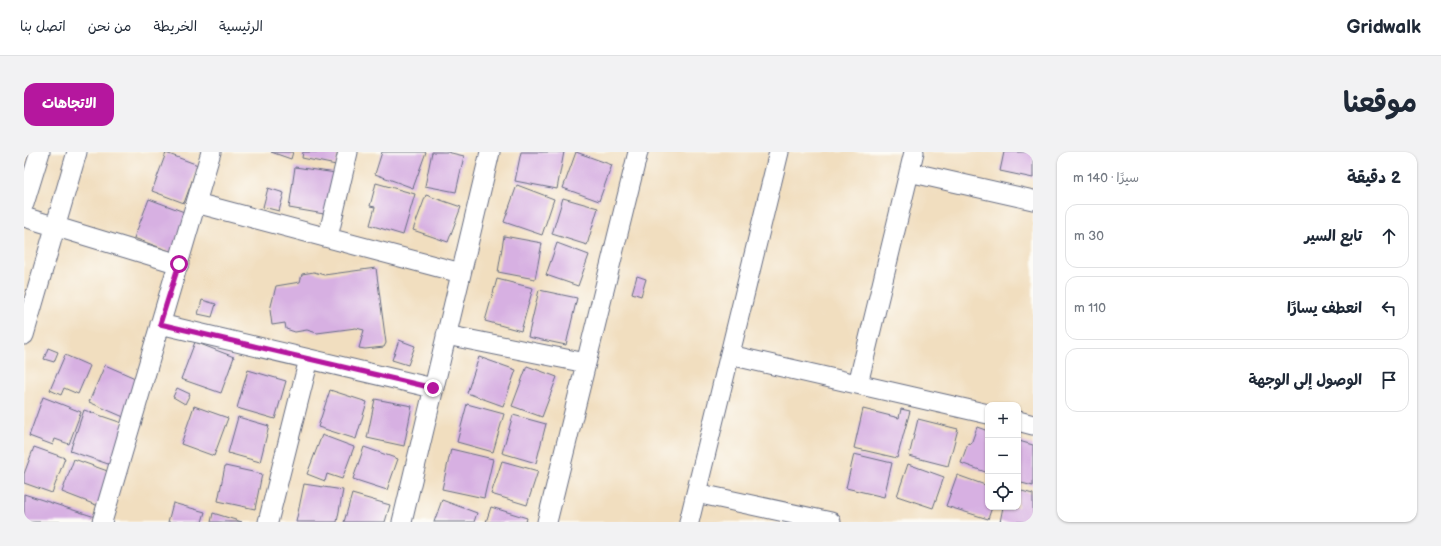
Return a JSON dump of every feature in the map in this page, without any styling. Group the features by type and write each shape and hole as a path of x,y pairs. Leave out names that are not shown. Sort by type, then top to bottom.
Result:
{"street":[{"path":"24,204 40,152"},
{"path":"24,335 77,152"},
{"path":"102,522 211,152"},
{"path":"328,237 348,152"},
{"path":"402,522 490,152"},
{"path":"547,522 638,152"},
{"path":"689,522 779,152"},
{"path":"858,384 914,152"},
{"path":"909,172 1033,200"},
{"path":"196,203 461,273"},
{"path":"24,216 179,264"},
{"path":"160,324 433,388"},
{"path":"446,335 586,363"},
{"path":"730,355 985,413"},
{"path":"268,522 309,359"},
{"path":"1021,422 1033,424"},
{"path":"696,493 831,522"}],"building":[{"path":"271,152 293,152 291,159"},
{"path":"303,152 338,152 336,165 302,158"},
{"path":"382,152 426,152 413,188 375,174"},
{"path":"432,152 447,152 464,156 456,192 425,186"},
{"path":"521,152 564,152 557,189 515,181"},
{"path":"576,152 612,165 599,201 563,188"},
{"path":"1004,152 1033,152 1033,178 1000,171"},
{"path":"166,153 198,165 184,203 152,191"},
{"path":"295,167 336,173 330,215 289,208"},
{"path":"376,183 415,194 403,235 370,225 375,207 370,206"},
{"path":"517,185 554,199 542,235 504,222"},
{"path":"268,188 284,193 279,211 263,207"},
{"path":"426,195 461,207 448,242 413,230"},
{"path":"563,198 598,208 587,245 552,234"},
{"path":"149,199 187,213 172,252 134,238"},
{"path":"504,236 542,243 535,279 498,272"},
{"path":"557,243 589,255 578,286 546,275"},
{"path":"376,268 386,343 384,347 365,349 359,348 364,330 356,328 317,333 307,330 295,332 286,329 285,323 272,325 270,310 276,286 300,282 302,274 314,272 324,275"},
{"path":"637,276 646,279 641,296 632,293"},
{"path":"497,279 533,288 521,331 485,321"},
{"path":"539,290 577,298 566,345 528,337"},
{"path":"202,300 216,304 212,317 198,314"},
{"path":"399,340 415,346 408,365 392,360"},
{"path":"195,342 234,357 221,393 181,379"},
{"path":"48,348 58,352 54,362 44,359"},
{"path":"65,355 90,366 78,394 64,388 61,395 50,390"},
{"path":"479,357 516,370 503,406 467,393"},
{"path":"105,365 142,381 126,418 89,402"},
{"path":"527,366 557,377 542,417 512,406"},
{"path":"248,370 286,381 275,419 237,408"},
{"path":"177,388 190,394 185,404 173,397"},
{"path":"330,390 367,402 356,439 318,427"},
{"path":"43,397 81,412 69,444 55,439 53,445 29,436"},
{"path":"375,399 412,406 404,446 367,438"},
{"path":"467,404 504,414 493,452 457,442"},
{"path":"194,406 228,418 214,456 181,444"},
{"path":"863,409 899,418 901,409 910,411 897,458 854,448"},
{"path":"84,410 128,425 114,466 70,451"},
{"path":"513,415 546,424 536,463 502,453"},
{"path":"238,417 269,426 260,462 228,453"},
{"path":"918,419 958,429 948,466 909,456"},
{"path":"977,427 985,430 985,472 961,463 968,443 971,444"},
{"path":"322,435 354,447 342,479 327,474 325,481 307,474"},
{"path":"1021,442 1033,445 1033,486 1021,483"},
{"path":"34,447 65,458 52,493 24,483 24,474"},
{"path":"364,447 398,459 387,490 353,479"},
{"path":"451,449 493,459 484,498 442,489"},
{"path":"854,454 892,463 884,497 846,488"},
{"path":"74,459 113,473 101,507 62,492"},
{"path":"502,461 538,471 527,505 491,494"},
{"path":"908,464 944,477 933,508 897,496"},
{"path":"225,466 262,474 255,509 218,501"},
{"path":"957,475 985,485 985,510 991,510 988,519 946,506"},
{"path":"304,484 343,490 337,522 296,522"},
{"path":"1021,491 1033,494 1033,522 1000,522 1002,510 1021,510"},
{"path":"24,494 95,517 93,522 24,522"},
{"path":"352,494 390,505 385,522 344,522"},
{"path":"442,500 477,513 474,522 434,522"},
{"path":"173,503 205,512 202,522 168,522"},
{"path":"491,507 527,518 526,522 486,522"},
{"path":"213,513 242,522 211,522"}],"route":[{"path":"179,264 160,324 433,388"}]}
